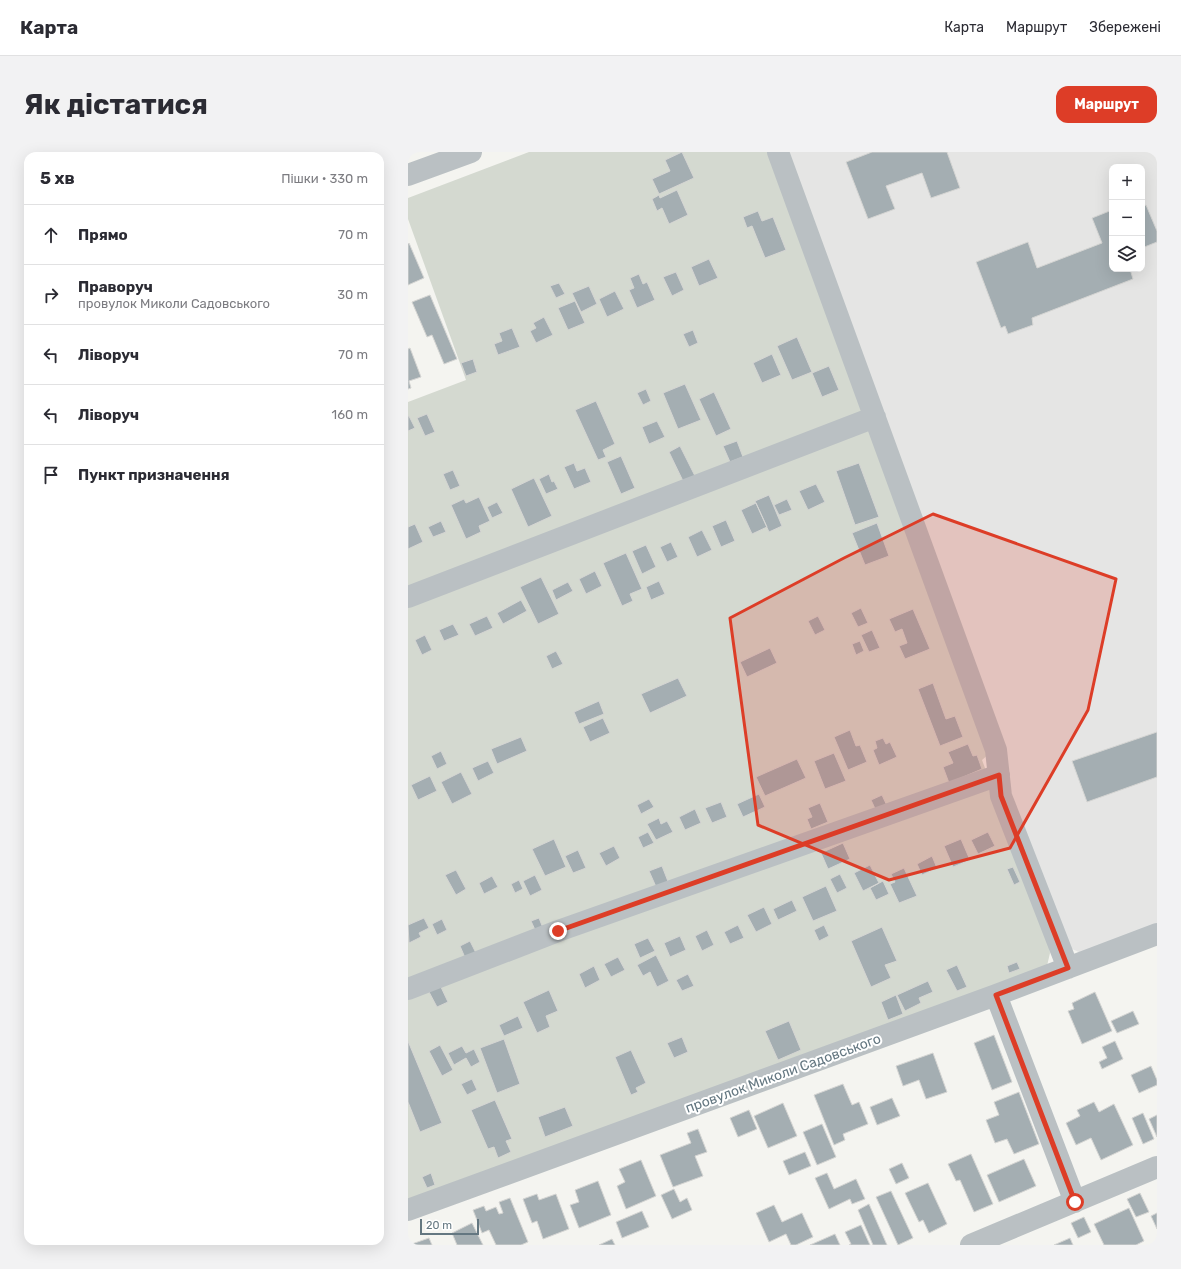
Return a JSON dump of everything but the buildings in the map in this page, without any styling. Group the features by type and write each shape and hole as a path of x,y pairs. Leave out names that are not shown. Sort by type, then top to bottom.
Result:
{"street":[{"path":"408,175 470,152"},
{"path":"778,152 996,750 1001,796 1068,968"},
{"path":"408,597 875,417"},
{"path":"408,989 558,931 999,775"},
{"name":"провулок Миколи Садовського","path":"408,1210 996,995 1157,934"},
{"path":"996,995 1075,1202"},
{"path":"971,1245 1157,1167"}],"highlighted area":[{"path":"933,514 1116,579 1088,710 1010,848 889,880 758,825 730,618 844,558"}],"shaded area":[{"path":"529,152 771,152 990,753 982,760 1048,937 1050,953 1047,966 408,1204 408,402 466,380 408,219 408,198"},
{"path":"785,152 1157,152 1157,924 1081,953 1070,948 1064,941"}],"route":[{"path":"558,931 999,775 1001,796 1068,968 996,995 1075,1202"}]}
